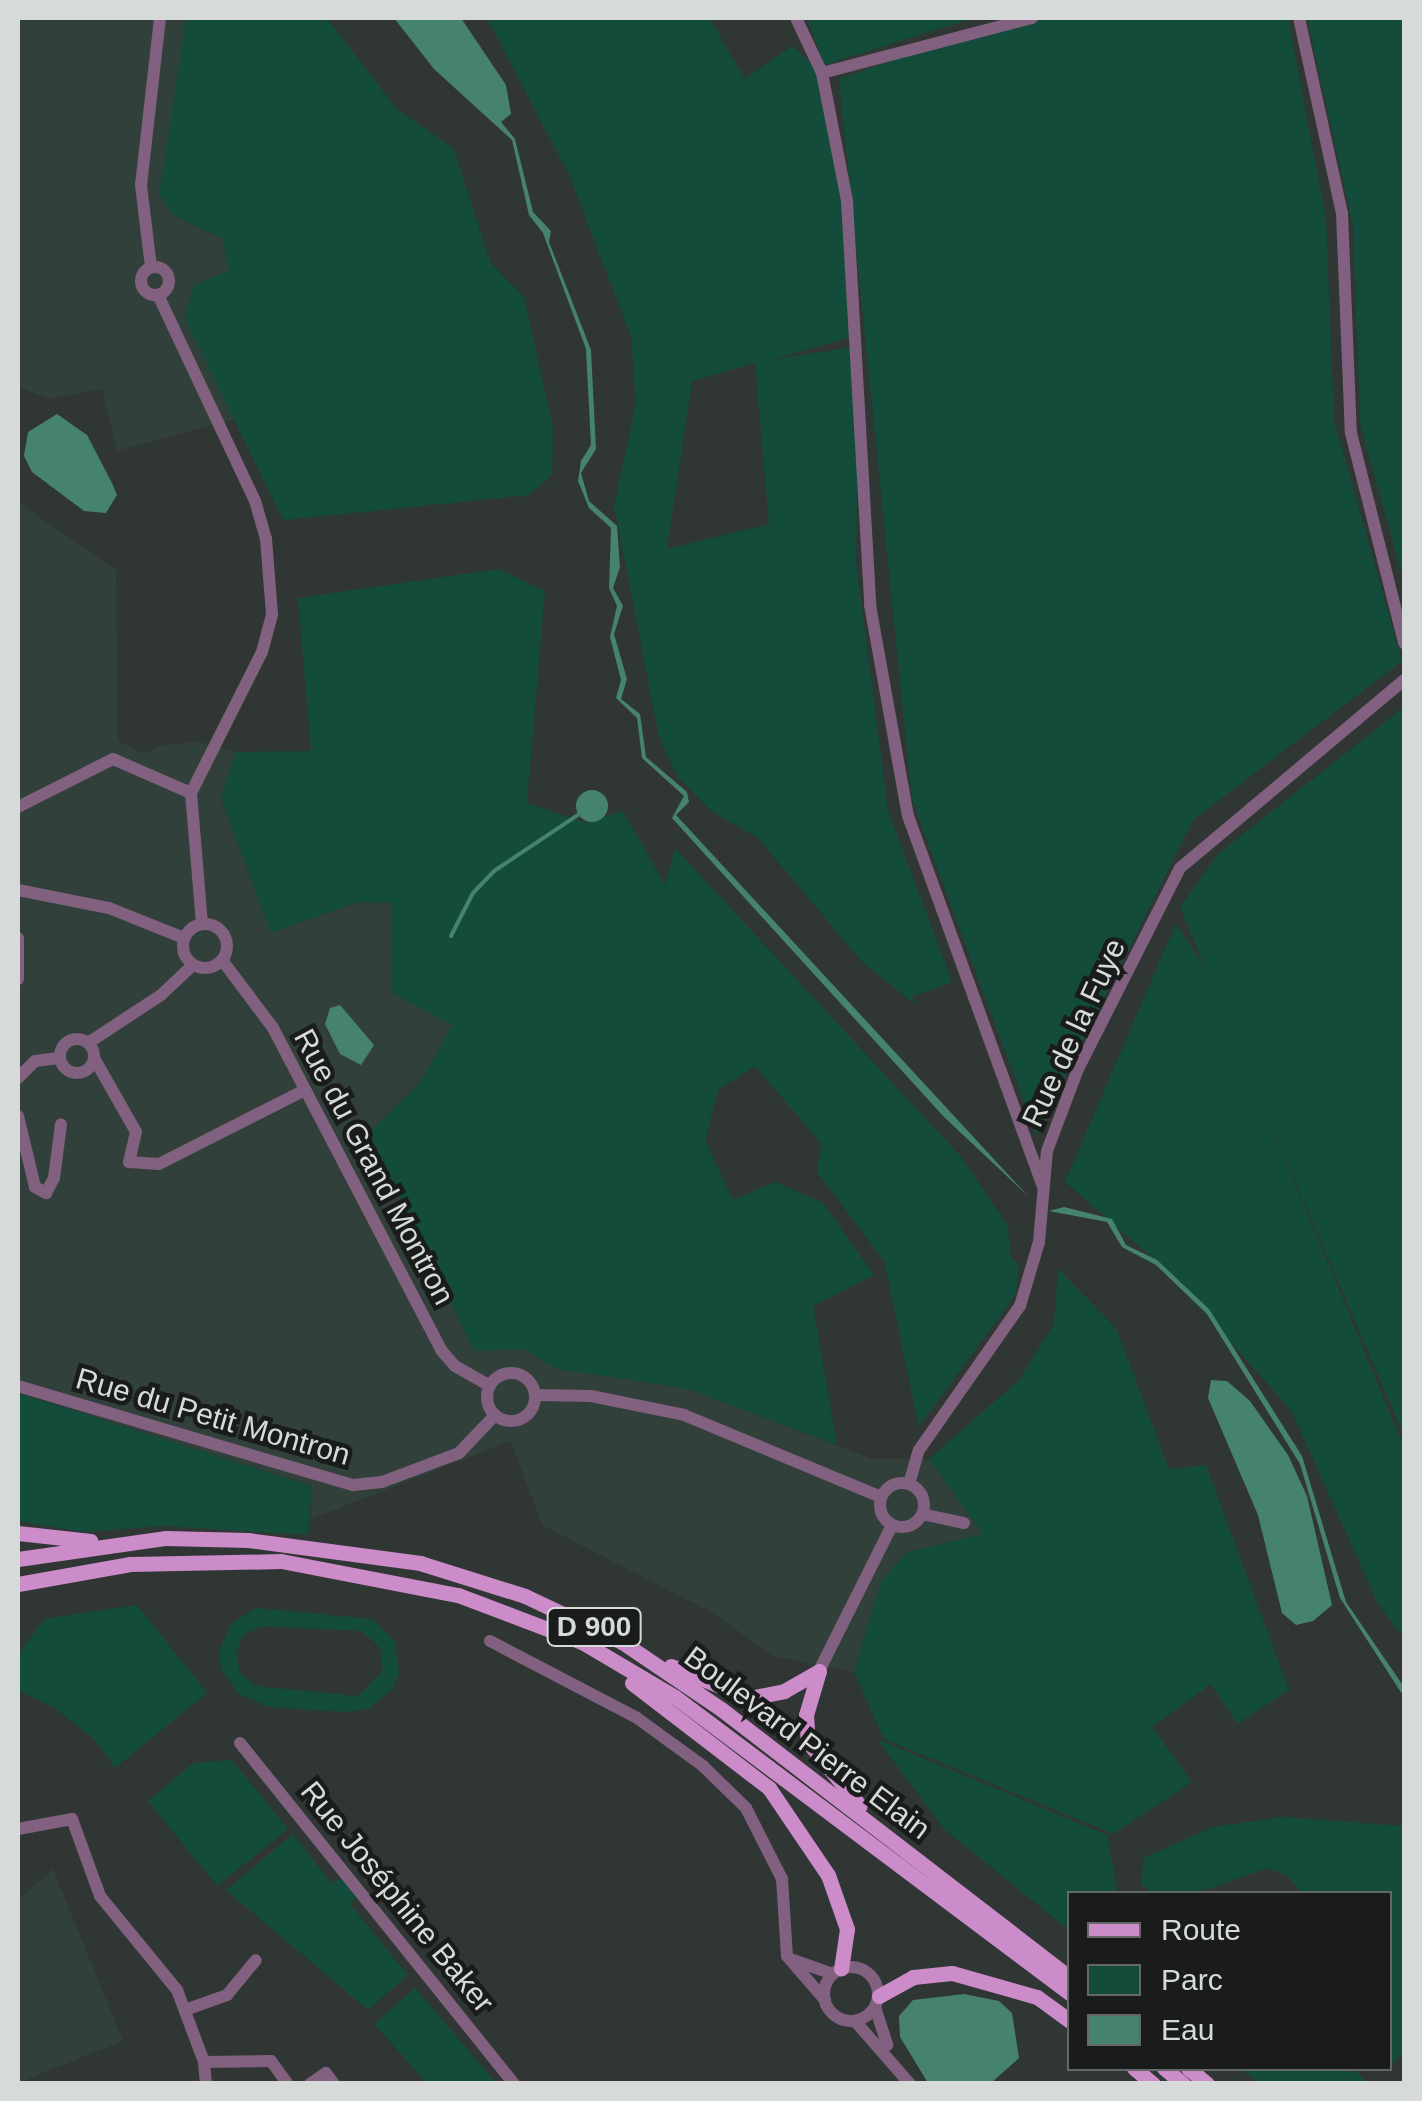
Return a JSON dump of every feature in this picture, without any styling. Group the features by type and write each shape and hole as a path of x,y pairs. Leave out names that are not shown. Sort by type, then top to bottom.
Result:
{"main road":[{"name":"D 900","path":"18,1532 76,1542 165,1538"},
{"name":"Boulevard Pierre Elain","path":"18,1559 165,1538 300,1544 420,1564 526,1596 622,1642 722,1708 1067,1976"},
{"name":"Boulevard Pierre Elain","path":"18,1584 130,1564 280,1561 458,1595 558,1632 675,1697 1067,1992"},
{"path":"558,1632 703,1733 769,1788 833,1888 847,1929 837,1972"},
{"path":"622,1642 749,1698 784,1691 819,1671"},
{"path":"819,1671 806,1715 808,1742 889,1838"},
{"path":"877,2002 913,1977 952,1973 1037,1996 1067,2019"}],"street":[{"path":"160,18 141,185 151,267 141,282 158,295 255,501 271,576 272,614 262,652 190,793 202,924"},
{"path":"796,18 822,72 847,201 870,605 908,816 1044,1186"},
{"path":"822,72 1032,18"},
{"path":"1300,18 1342,213 1351,433 1404,643"},
{"name":"Rue de la Fuye","path":"909,1484 919,1450 1020,1306 1039,1242 1046,1151 1078,1069 1180,868 1404,680"},
{"path":"18,808 113,758 190,793"},
{"path":"18,890 108,908 184,938"},
{"path":"202,924 222,932 222,960 212,967 193,965 183,953 184,938 202,924"},
{"path":"18,938 18,979"},
{"name":"Rue du Grand Montron","path":"222,960 273,1028 442,1350 490,1386"},
{"path":"60,1058 68,1041 88,1043 161,995 193,965"},
{"path":"88,1043 136,1132 130,1162 159,1164 304,1090"},
{"path":"60,1058 74,1073 84,1071 94,1058"},
{"path":"18,1078 35,1060 60,1058"},
{"path":"18,1116 35,1187 46,1193 61,1124"},
{"path":"516,1373 535,1396 522,1418 495,1415 488,1401 490,1386 516,1373"},
{"name":"Rue du Petit Montron","path":"18,1386 329,1482 382,1482 469,1444 495,1415"},
{"path":"535,1396 591,1396 684,1415 881,1496"},
{"path":"896,1484 909,1484 924,1500 922,1514 906,1527 892,1525 880,1510 881,1496 896,1484"},
{"path":"922,1514 964,1523"},
{"path":"819,1671 892,1525"},
{"path":"490,1640 636,1718 703,1766 746,1808 782,1879 787,1956 825,2000 832,2014 854,2022 889,2052 910,2084"},
{"name":"Rue Joséphine Baker","path":"240,1742 514,2084"},
{"path":"18,1829 72,1819 100,1896 176,1990 204,2062 206,2084"},
{"path":"787,1956 810,1971 870,1975 889,2052"},
{"path":"185,2010 227,1995 256,1960"},
{"path":"825,2000 837,1972"},
{"path":"854,2022 877,2002"},
{"path":"204,2062 271,2061 288,2084"},
{"path":"310,2084 326,2074 334,2084"}],"shaded area":[{"path":"18,18 186,18 173,215 223,239 228,271 184,317 234,419 117,451 102,389 48,399 18,386"},
{"path":"18,502 116,570 118,741 144,754 161,745 200,742 236,752 221,799 271,933 358,902 392,903 392,993 453,1025 420,1082 369,1133 474,1350 524,1349 557,1369 689,1389 872,1459 929,1459 983,1534 907,1552 880,1584 854,1672 773,1656 713,1613 542,1525 511,1441 311,1519 312,1485 18,1393"},
{"path":"53,1869 123,2041 18,2083 18,1900"}],"green space":[{"path":"186,18 327,18 396,108 454,149 490,262 524,297 553,428 552,475 529,495 283,520 184,317 194,285 228,271 223,239 173,215 159,194"},
{"path":"487,18 709,18 745,79 792,46 822,73 847,201 859,335 770,360 859,346 856,562 888,810 952,982 912,997 917,1006 862,962 758,838 712,812 677,776 659,737 614,505 636,404 631,337 570,177","holes":["755,363 769,524 667,549 692,381"]},
{"path":"807,18 974,18 824,65"},
{"path":"1017,18 1288,18 1326,218 1334,420 1402,661 1193,820 1036,1135 912,800 839,79"},
{"path":"1307,18 1404,18 1404,582 1360,424 1353,226"},
{"path":"499,569 545,591 527,803 586,823 623,811 665,885 675,848 962,1158 1008,1226 1011,1258 1019,1264 1016,1294 919,1427 884,1261 817,1172 821,1143 755,1066 718,1090 705,1140 733,1200 775,1182 823,1203 874,1275 813,1306 837,1445 689,1389 557,1369 524,1349 474,1351 369,1133 420,1083 452,1025 392,993 392,903 358,902 271,933 221,798 236,752 311,751 298,598"},
{"path":"1404,707 1404,1436 1262,1103 1404,1447 1404,1639 1377,1602 1291,1410 1164,1268 1065,1182 1176,923 1205,968 1180,907 1218,854"},
{"path":"1058,1269 1116,1328 1169,1469 1206,1465 1289,1690 1237,1724 1211,1684 1152,1727 1192,1782 1113,1834 884,1739 854,1672 880,1583 907,1552 983,1534 929,1459 1019,1380 1054,1324"},
{"path":"18,1393 312,1486 308,1535 164,1526 84,1532 18,1521"},
{"path":"137,1605 207,1693 115,1768 96,1741 56,1709 18,1690 18,1655 44,1619"},
{"path":"256,1608 372,1619 395,1641 399,1673 393,1689 368,1709 346,1712 269,1707 239,1694 221,1669 219,1653 230,1624","holes":["261,1626 362,1631 380,1648 383,1671 358,1696 255,1686 240,1673 236,1653 243,1635"]},
{"path":"877,1739 1107,1835 1118,1891 1067,1891 1067,1928 944,1829"},
{"path":"232,1760 288,1829 217,1886 148,1801 193,1763"},
{"path":"1282,1817 1404,1826 1404,2052 1392,2063 1392,1891 1300,1891 1289,1877 1268,1868 1203,1891 1150,1891 1142,1885 1143,1858 1213,1827"},
{"path":"293,1834 332,1884 342,1877 358,1897 350,1904 408,1975 368,2010 226,1890"},
{"path":"415,1988 496,2083 427,2083 374,2024"},
{"path":"1242,2071 1355,2071 1366,2081 1261,2083"}],"water":[{"path":"394,18 461,18 506,85 511,114 501,122 515,139 533,212 551,231 549,242 591,350 596,449 581,473 589,501 617,526 620,567 613,588 623,606 614,634 627,679 621,699 640,714 646,757 687,792 689,802 676,815 1028,1196 944,1117 672,818 684,796 642,758 637,718 616,698 621,680 610,637 617,606 609,588 611,528 589,508 578,481 581,461 591,445 586,349 543,233 529,215 512,140 434,69"},
{"path":"57,414 87,435 112,483 117,495 106,513 84,511 32,472 24,456 28,432"},
{"path":"592,790 604,794 608,806 604,818 592,822 580,818 576,806 580,794"},
{"path":"340,1005 374,1045 361,1065 340,1054 325,1024 330,1008"},
{"path":"1064,1207 1112,1219 1126,1245 1157,1260 1209,1309 1302,1456 1346,1602 1404,1687 1404,1697 1340,1598 1300,1464 1207,1314 1156,1265 1122,1247 1107,1222 1049,1211"},
{"path":"1211,1380 1227,1381 1250,1401 1288,1455 1307,1496 1332,1605 1313,1621 1296,1625 1282,1613 1258,1515 1208,1398"},
{"path":"964,1994 999,2001 1012,2013 1019,2058 991,2083 928,2083 900,2037 899,2016 913,2000"}],"waterway":[{"path":"451,936 473,893 494,871 578,815"}]}
